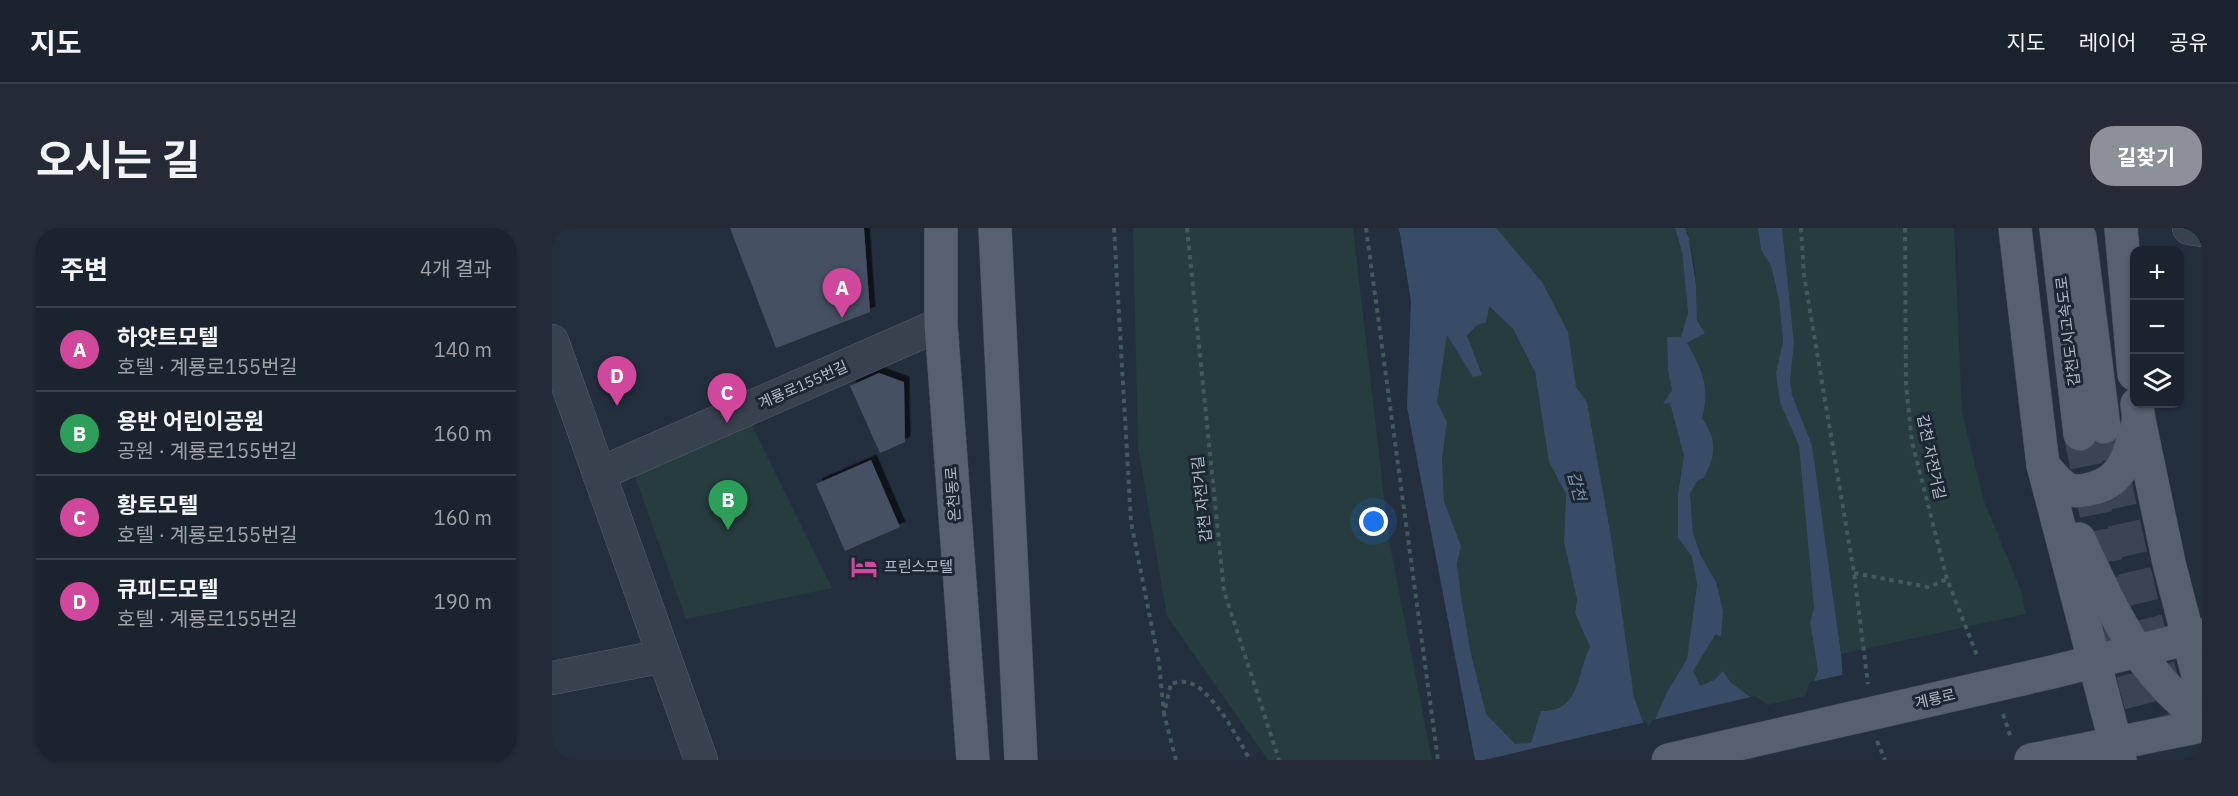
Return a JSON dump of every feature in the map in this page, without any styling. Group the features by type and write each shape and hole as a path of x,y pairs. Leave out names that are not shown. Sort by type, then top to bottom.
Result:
{"main road":[{"name":"온천동로","path":"940,228 941,324 973,760"},
{"path":"995,228 1021,760"},
{"path":"2015,228 2043,465 2117,751"},
{"name":"갑천도시고속도로","path":"2056,228 2092,430 2079,228"},
{"path":"2121,228 2132,354"},
{"path":"2043,465 2060,483 2071,490 2087,490 2104,485 2119,475 2129,457 2138,412"},
{"path":"2138,412 2195,637 2202,690"},
{"path":"2043,465 2126,635 2156,676 2202,718"},
{"name":"계룡로","path":"1668,760 2195,637"},
{"path":"2031,760 2067,752 2117,751 2202,726"}],"street":[{"path":"2189,228 2202,230"},
{"name":"계룡로155번길","path":"599,474 941,324"},
{"path":"552,341 701,760"},
{"path":"552,678 664,656"}],"path":[{"path":"1114,228 1131,522 1159,663 1164,714 1176,760"},
{"name":"갑천 자전거길","path":"1187,228 1224,591 1279,760"},
{"path":"1366,228 1438,760"},
{"path":"1801,228 1804,275 1854,573 1868,686"},
{"name":"갑천 자전거길","path":"1905,228 1906,386 1912,442 1947,579 1974,648"},
{"path":"1854,573 1928,587 1947,579"},
{"path":"1164,714 1171,683 1188,682 1205,692 1227,720 1250,760"},
{"path":"1874,732 1884,760"}],"green space":[{"path":"1133,228 1353,228 1389,540 1432,760 1268,760 1167,616 1138,447"},
{"path":"1496,228 1675,228 1682,252 1688,312 1681,337 1667,338 1668,371 1672,390 1664,404 1670,402 1684,456 1678,494 1678,538 1693,556 1697,585 1687,659 1666,694 1648,737 1634,697 1611,537 1587,402 1576,387 1573,368"},
{"path":"1685,228 1758,228 1761,250 1771,266 1779,300 1783,341 1776,373 1780,401 1799,446 1814,608 1810,622 1818,671 1807,699 1767,709 1730,682 1723,671 1714,680 1700,686 1692,671 1717,634 1721,636 1716,582 1701,556 1693,533 1690,494 1697,481 1704,478 1714,448 1711,434 1702,418 1706,397 1703,379 1697,362 1686,343 1696,339 1697,297 1693,255"},
{"path":"1782,228 1954,228 1962,412 1984,501 2021,591 2026,614 1841,654 1812,445 1792,395 1790,381 1794,343"},
{"path":"1488,306 1513,329 1535,372 1549,462 1566,494 1564,542 1577,600 1575,613 1590,647 1570,699 1563,706 1541,712 1531,743 1515,745 1486,714 1471,654 1457,564 1461,546 1444,501 1442,459 1447,422 1437,402 1447,334 1459,352"},
{"path":"749,420 832,588 686,619 633,471"}],"water":[{"name":"갑천","path":"1399,228 1496,228 1542,282 1568,332 1576,387 1587,402 1611,537 1634,697 1648,736 1666,694 1687,659 1697,585 1692,556 1678,538 1678,494 1684,456 1670,403 1663,404 1672,390 1668,371 1667,337 1681,337 1688,312 1682,252 1675,228 1685,228 1689,239 1696,285 1697,321 1705,333 1687,343 1704,379 1706,397 1702,418 1711,434 1714,448 1704,478 1697,481 1690,494 1693,533 1701,556 1716,582 1723,611 1721,637 1716,634 1693,671 1700,686 1714,680 1723,671 1730,682 1767,709 1807,699 1818,671 1810,622 1814,608 1799,446 1780,402 1776,373 1783,341 1779,300 1771,266 1761,250 1758,228 1782,228 1794,343 1790,381 1792,395 1812,445 1841,654 1849,760 1475,760 1407,407 1411,301","holes":["1489,306 1513,329 1535,372 1549,462 1566,494 1564,542 1577,600 1575,613 1590,647 1570,698 1564,705 1554,710 1541,711 1531,743 1515,744 1486,714 1471,654 1457,564 1461,546 1444,501 1442,459 1447,422 1437,402 1447,335 1473,377 1482,375 1467,336 1477,325 1486,322"]}],"pier":[{"path":"1846,674 1852,760 1484,760 1646,722 1648,728 1652,720 1755,696 1768,705 1805,696 1810,682"}],"building":[{"path":"730,228 864,228 870,312 776,348"},
{"path":"879,373 904,382 905,442 880,453 850,386"},
{"path":"871,460 900,527 845,551 816,484"}],"tunnel":[{"path":"2104,427 2140,594 2185,760"},
{"path":"2080,434 2116,614 2156,760"}],"place":[{"name":"하얏트모텔","path":"842,318"},
{"name":"큐피드모텔","path":"617,406"},
{"name":"황토모텔","path":"727,423"},
{"name":"용반 어린이공원","path":"728,530"},
{"name":"프린스모텔","path":"864,567"}]}
